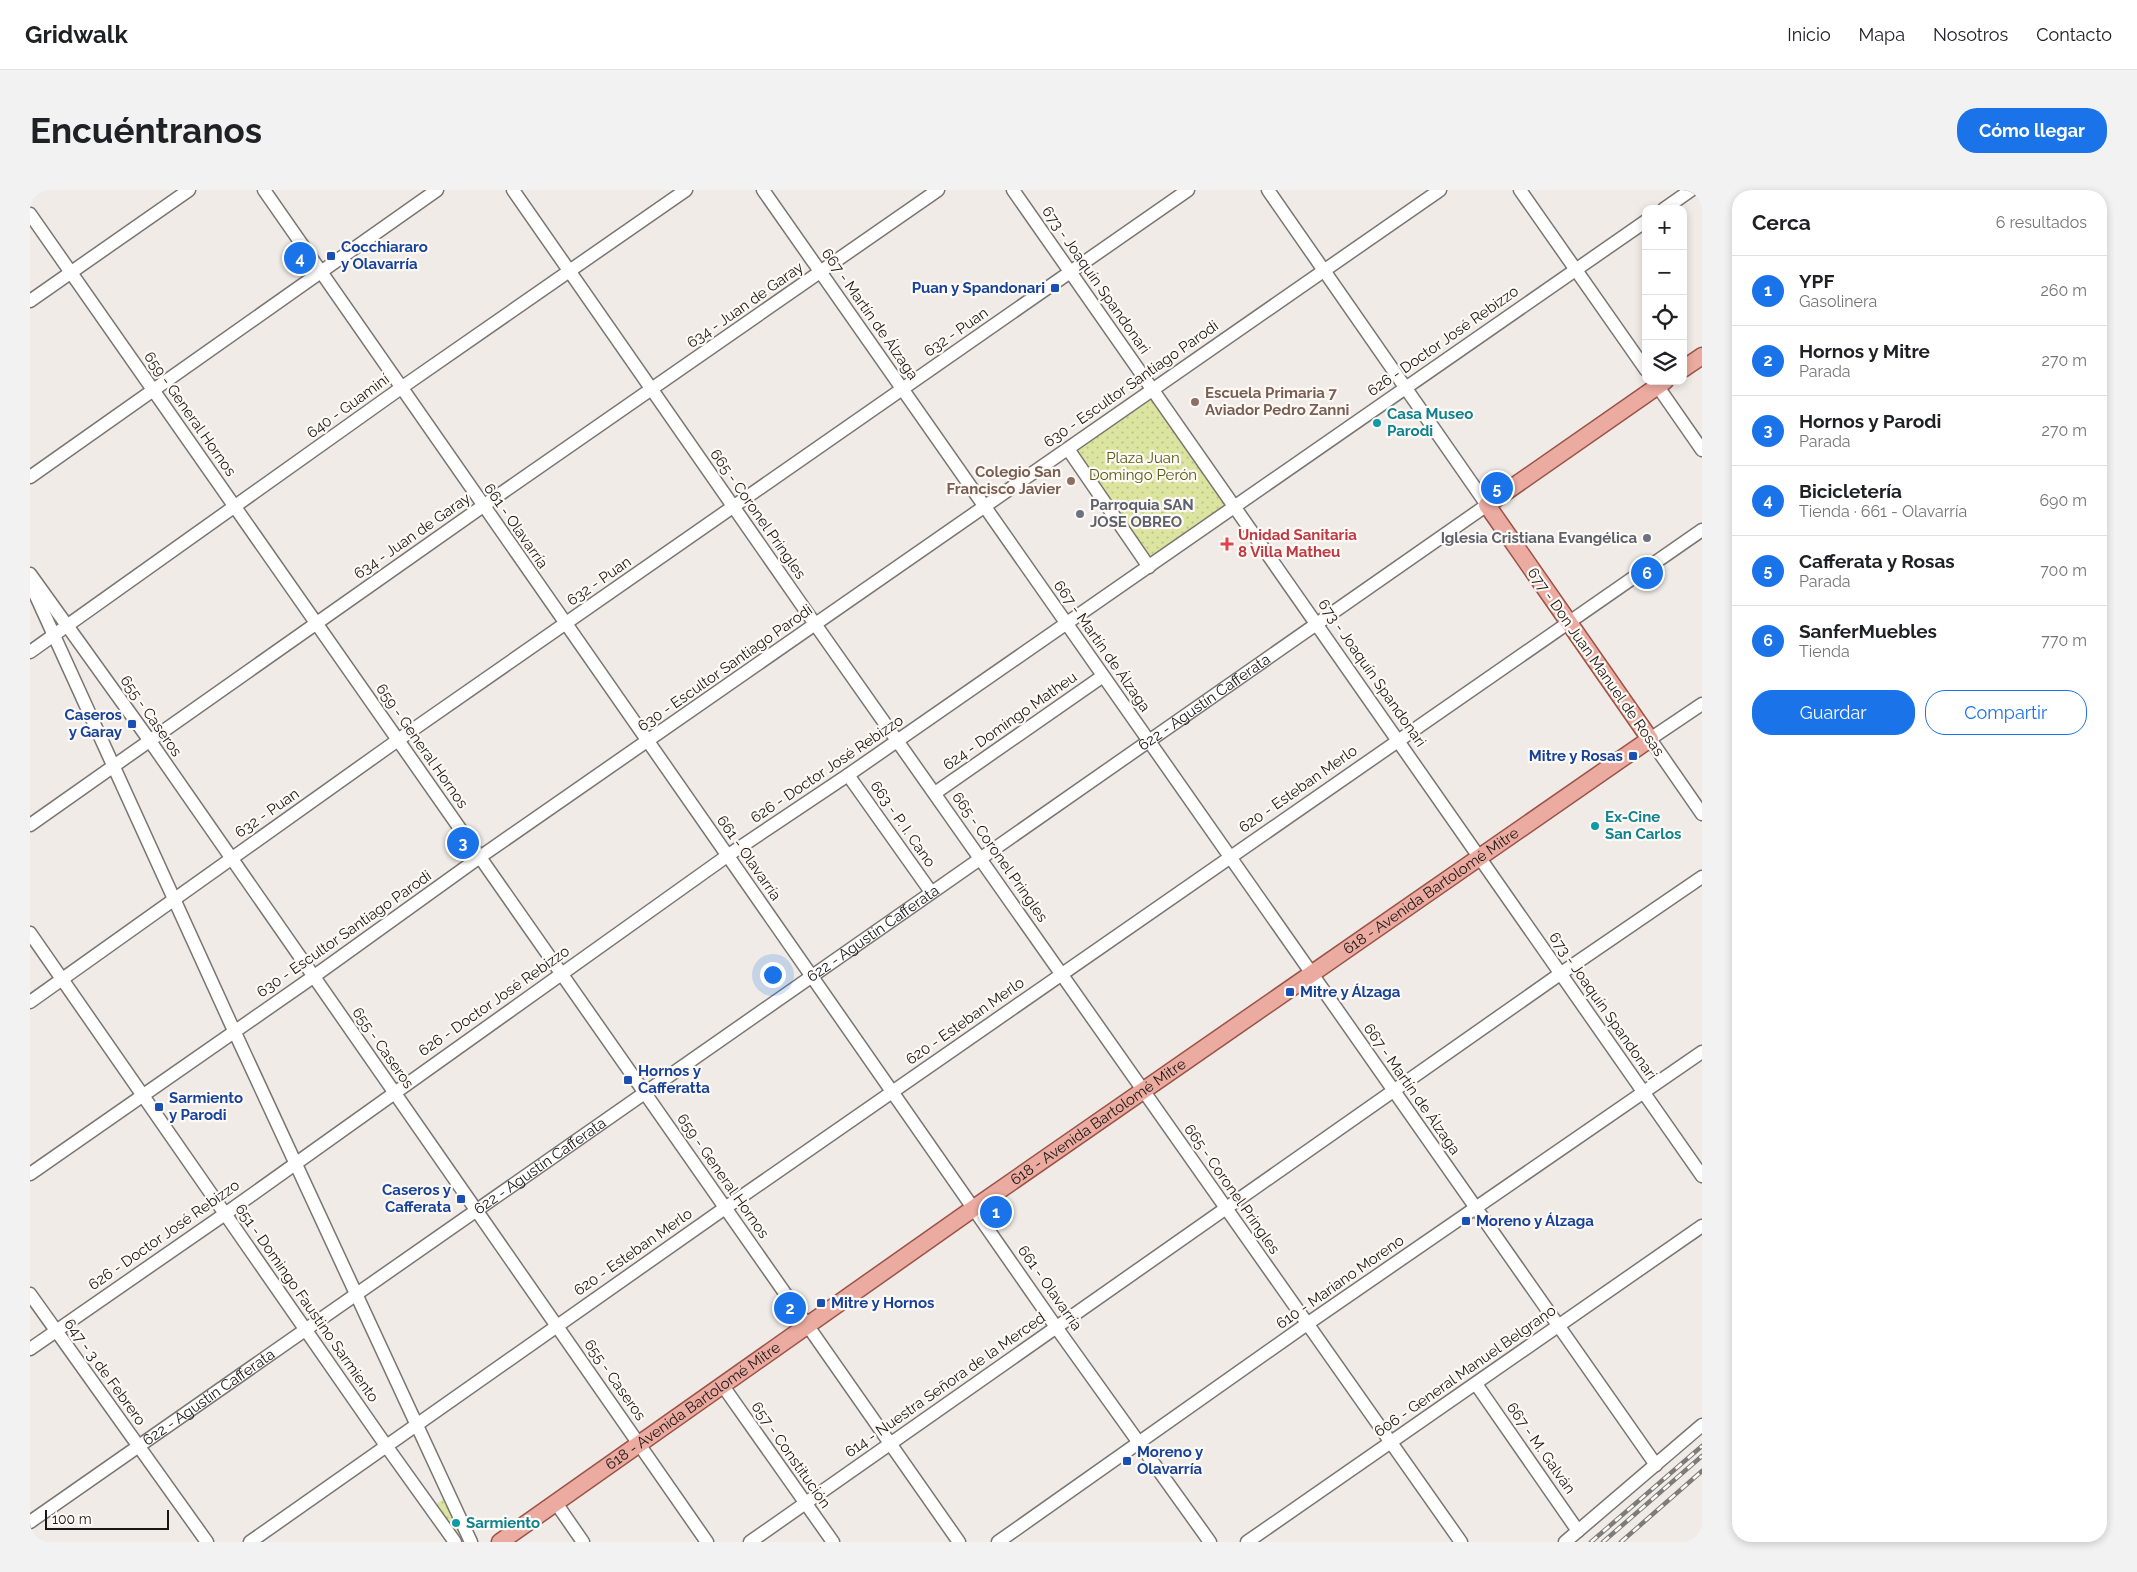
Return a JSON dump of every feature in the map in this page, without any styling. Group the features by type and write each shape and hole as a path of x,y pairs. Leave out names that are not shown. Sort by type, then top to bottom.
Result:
{"main road":[{"path":"1687,366 1702,356"},
{"name":"622 - Agustín Cafferata","path":"1487,505 1656,385"},
{"name":"677 - Don Juan Manuel de Rosas","path":"1487,505 1650,740"},
{"name":"618 - Avenida Bartolomé Mitre","path":"500,1542 974,1208 1650,740"}],"street":[{"path":"30,301 189,190"},
{"name":"661 - Olavarría","path":"264,190 1056,1327 1210,1542"},
{"path":"30,477 437,190"},
{"name":"665 - Coronel Pringles","path":"513,190 897,741 1461,1542"},
{"name":"640 - Guaminí","path":"30,652 401,388 686,190"},
{"name":"667 - Martín de Álzaga","path":"763,190 1656,1465"},
{"name":"634 - Juan de Garay","path":"30,825 483,506 938,190"},
{"name":"673 - Joaquín Spandonari","path":"1013,190 1702,1176"},
{"name":"632 - Puan","path":"30,1002 398,740 1188,190"},
{"name":"677 - Don Juan Manuel de Rosas","path":"1268,190 1487,505"},
{"name":"630 - Escultor Santiago Parodi","path":"30,1174 143,1097 480,858 1152,388 1440,190"},
{"path":"1520,190 1642,364"},
{"path":"1670,205 1691,190"},
{"name":"659 - General Hornos","path":"30,214 959,1542"},
{"name":"626 - Doctor José Rebizzo","path":"30,1349 225,1214 727,856 848,775 1642,224"},
{"path":"1660,385 1702,450"},
{"path":"1068,448 1149,567"},
{"name":"622 - Agustín Cafferata","path":"30,1522 1487,505"},
{"name":"620 - Esteban Merlo","path":"250,1542 1229,856 1702,530"},
{"name":"655 - Caseros","path":"30,574 150,741 230,859 707,1542"},
{"path":"30,583 173,900 471,1542"},
{"name":"624 - Domingo Matheu","path":"935,793 1103,676"},
{"path":"1650,740 1702,704"},
{"name":"677 - Don Juan Manuel de Rosas","path":"1650,740 1702,814"},
{"name":"663 - P. I. Cano","path":"848,775 931,892"},
{"name":"614 - Nuestra Señora de la Merced","path":"750,1542 1560,974 1702,878"},
{"name":"651 - Domingo Faustino Sarmiento","path":"30,933 387,1447 456,1542"},
{"name":"610 - Mariano Moreno","path":"998,1542 1016,1537 1140,1443 1307,1324 1702,1052"},
{"name":"606 - General Manuel Belgrano","path":"1247,1542 1702,1226"},
{"name":"647 - 3 de Febrero","path":"30,1294 207,1542"},
{"name":"667 - M. Galván","path":"1476,1384 1578,1531"},
{"name":"657 - Constitución","path":"723,1386 833,1542"},
{"path":"1565,1542 1702,1425"},
{"path":"556,1503 583,1542"}],"green space":[{"name":"Plaza Juan Domingo Perón","path":"1148,397 1155,399 1225,499 1226,506 1150,558 1073,450"},
{"path":"446,1497 466,1542 461,1542 434,1506"}],"railway":[{"path":"1591,1542 1702,1446"},
{"path":"1603,1542 1702,1456"},
{"path":"1621,1542 1702,1471"}],"place":[{"name":"Cocchiararo y Olavarría","path":"331,256"},
{"name":"Bicicletería","path":"300,258"},
{"name":"Puan y Spandonari","path":"1055,288"},
{"name":"Escuela Primaria 7 Aviador Pedro Zanni","path":"1195,402"},
{"name":"Casa Museo Parodi","path":"1377,423"},
{"name":"Colegio San Francisco Javier","path":"1071,481"},
{"name":"Cafferata y Rosas","path":"1497,488"},
{"name":"Parroquia SAN JOSE OBREO","path":"1080,514"},
{"name":"Iglesia Cristiana Evangélica","path":"1647,538"},
{"name":"Unidad Sanitaria 8 Villa Matheu","path":"1227,544"},
{"name":"SanferMuebles","path":"1647,573"},
{"name":"Caseros y Garay","path":"132,724"},
{"name":"Mitre y Rosas","path":"1633,756"},
{"name":"Ex-Cine San Carlos","path":"1595,826"},
{"name":"Hornos y Parodi","path":"463,843"},
{"name":"Mitre y Álzaga","path":"1290,992"},
{"name":"Hornos y Cafferatta","path":"628,1080"},
{"name":"Sarmiento y Parodi","path":"159,1107"},
{"name":"Caseros y Cafferata","path":"461,1199"},
{"name":"YPF","path":"996,1212"},
{"name":"Moreno y Álzaga","path":"1466,1221"},
{"name":"Mitre y Hornos","path":"821,1303"},
{"name":"Hornos y Mitre","path":"790,1308"},
{"name":"Moreno y Olavarría","path":"1127,1461"},
{"name":"Sarmiento","path":"456,1523"}]}
